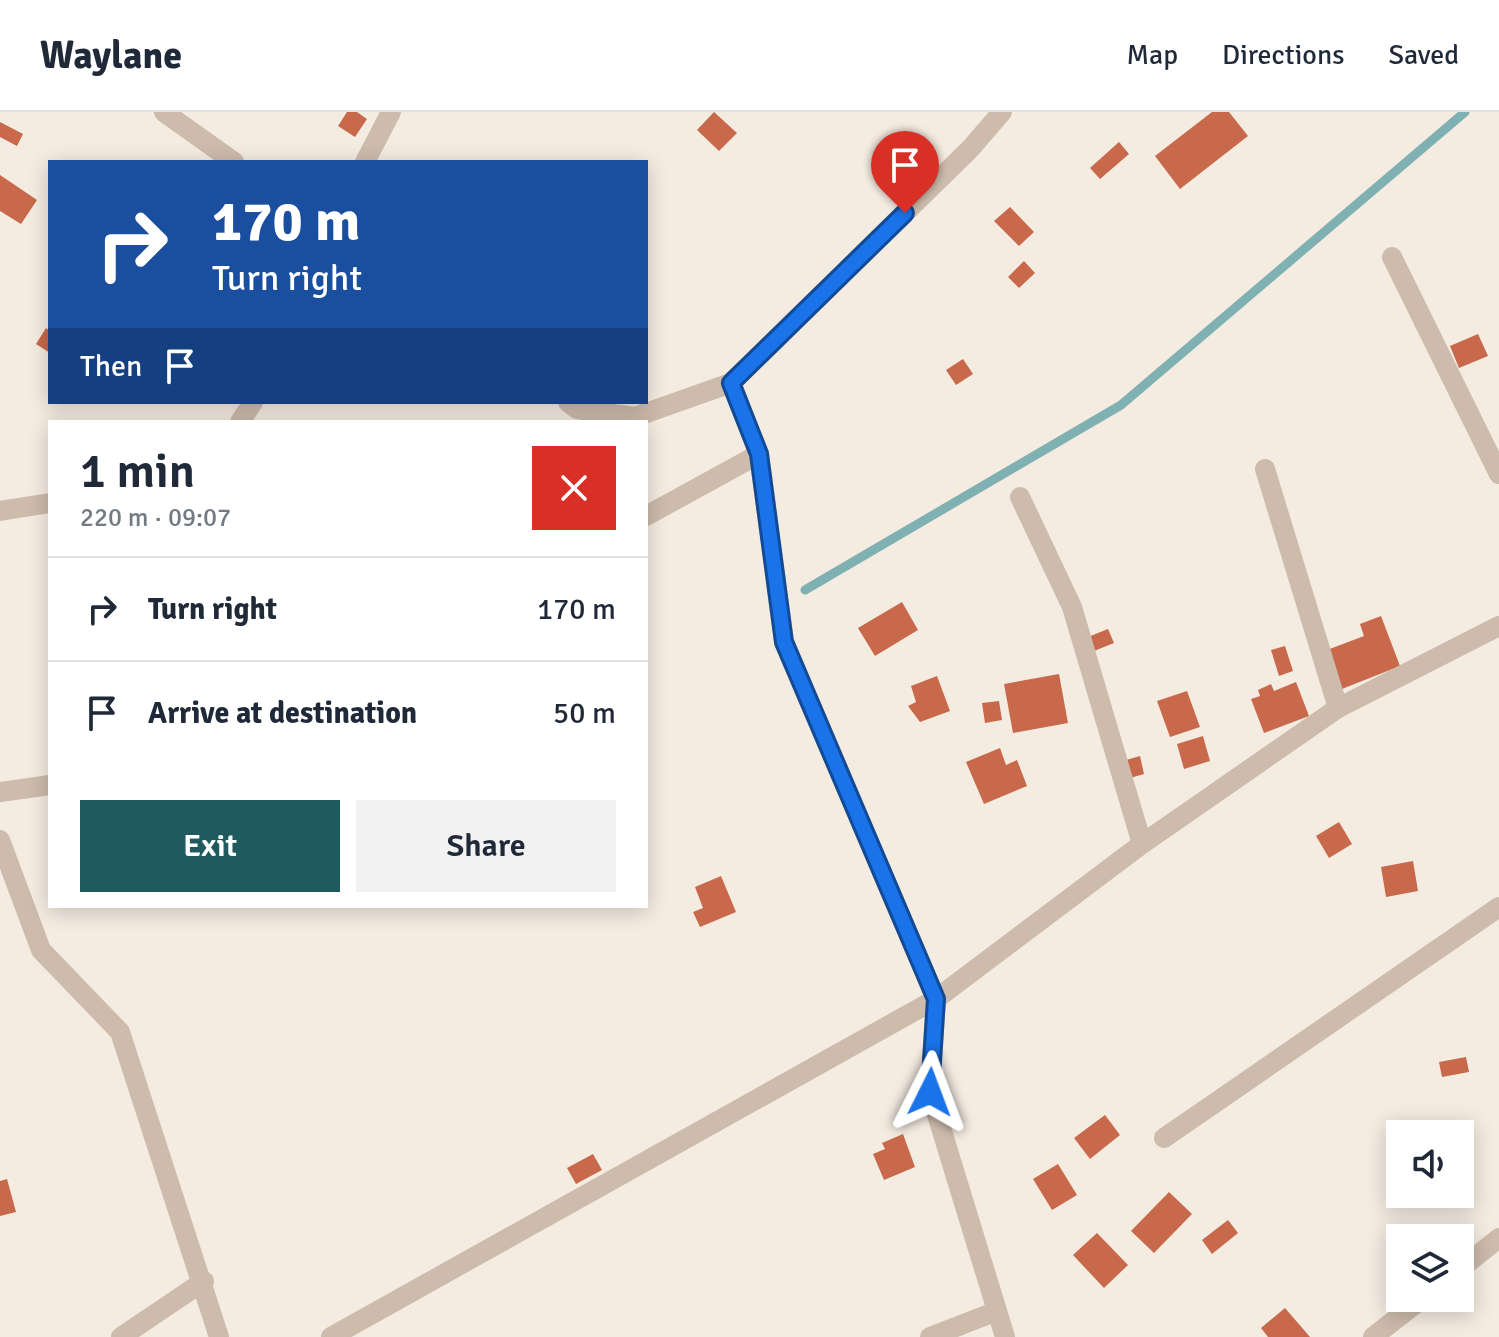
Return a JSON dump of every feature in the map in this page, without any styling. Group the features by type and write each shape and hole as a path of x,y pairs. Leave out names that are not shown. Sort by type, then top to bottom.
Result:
{"street":[{"path":"164,112 231,160"},
{"path":"366,160 391,112"},
{"path":"571,404 577,409 635,417 731,383 970,149 1002,112"},
{"path":"1392,257 1499,474"},
{"path":"731,383 759,454 784,642 936,999 930,1092 1005,1337"},
{"path":"648,515 759,454"},
{"path":"1265,469 1338,708"},
{"path":"1020,497 1072,607 1142,844"},
{"path":"0,511 48,503"},
{"path":"331,1337 936,999 1142,844 1338,708 1499,626"},
{"path":"0,792 48,785"},
{"path":"0,840 41,950 120,1032 204,1281 219,1337"},
{"path":"1164,1138 1499,907"},
{"path":"1474,1258 1499,1238"},
{"path":"121,1337 204,1281"},
{"path":"930,1337 997,1311"},
{"path":"1373,1337 1405,1312"}],"building":[{"path":"347,112 357,112 367,119 355,137 338,126"},
{"path":"714,112 737,133 719,151 697,130"},
{"path":"1212,112 1229,112 1248,136 1180,189 1155,156"},
{"path":"0,122 23,134 17,146 0,137"},
{"path":"1119,142 1129,154 1100,179 1090,168"},
{"path":"0,175 37,200 21,224 0,211"},
{"path":"1010,207 1034,232 1019,246 994,221"},
{"path":"1024,261 1035,273 1019,288 1008,277"},
{"path":"46,328 48,352 36,344"},
{"path":"1478,334 1488,356 1459,368 1450,346"},
{"path":"963,359 973,374 956,385 946,370"},
{"path":"902,602 918,630 875,656 858,628"},
{"path":"1381,616 1400,666 1342,689 1327,650 1364,636 1360,624"},
{"path":"1108,629 1114,643 1089,653 1083,639"},
{"path":"1285,646 1293,671 1279,676 1271,650"},
{"path":"1059,674 1068,723 1013,733 1004,684"},
{"path":"937,676 950,711 920,722 908,706 916,702 911,686"},
{"path":"1296,682 1309,716 1264,733 1251,699 1260,696 1258,690 1271,684 1274,691"},
{"path":"1187,691 1200,727 1170,737 1157,701"},
{"path":"999,701 1002,720 985,723 982,703"},
{"path":"1203,736 1210,761 1184,769 1177,744"},
{"path":"1000,748 1006,765 1017,760 1027,786 984,804 966,762"},
{"path":"1140,756 1144,774 1120,781 1116,763"},
{"path":"1339,822 1352,844 1329,858 1316,836"},
{"path":"1413,861 1418,891 1386,897 1381,867"},
{"path":"721,876 736,912 700,927 693,912 703,908 695,887"},
{"path":"1466,1057 1469,1072 1442,1077 1439,1062"},
{"path":"1105,1115 1120,1135 1090,1159 1074,1138"},
{"path":"903,1134 915,1167 884,1180 873,1154 885,1149 882,1143"},
{"path":"593,1154 602,1170 576,1184 567,1168"},
{"path":"1058,1164 1077,1195 1052,1210 1033,1179"},
{"path":"7,1179 16,1212 0,1216 0,1181"},
{"path":"1169,1192 1192,1214 1154,1253 1131,1231"},
{"path":"1228,1220 1238,1233 1212,1254 1202,1240"},
{"path":"1097,1233 1128,1265 1104,1288 1073,1255"},
{"path":"1285,1308 1310,1337 1268,1337 1261,1328"}],"waterway":[{"path":"805,590 1121,405 1465,112"}],"route":[{"path":"905,213 731,383 759,454 784,642 936,999 930,1092"}]}
